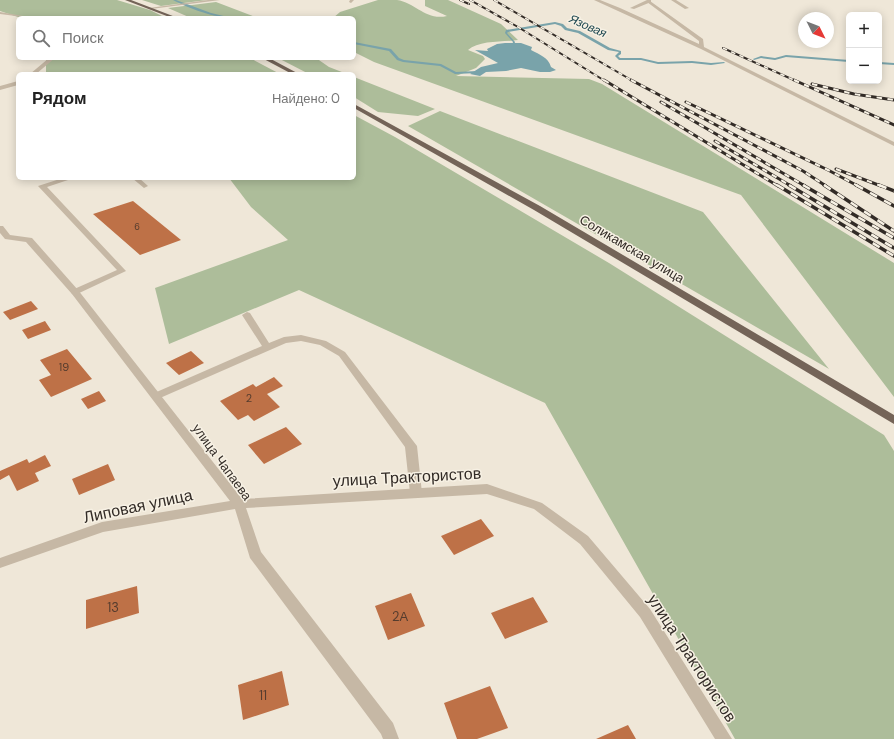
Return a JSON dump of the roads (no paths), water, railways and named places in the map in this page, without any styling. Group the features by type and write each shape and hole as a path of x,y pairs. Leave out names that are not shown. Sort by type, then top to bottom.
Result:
{"main road":[{"path":"127,0 171,16"},
{"path":"269,60 292,72"},
{"name":"Соликамская улица","path":"356,107 543,212 894,420"}],"street":[{"path":"152,8 218,0"},
{"path":"595,0 704,48 894,144"},
{"path":"673,0 687,8"},
{"path":"632,8 649,1 668,17 701,40 704,48"},
{"path":"0,13 17,16"},
{"path":"35,72 50,60"},
{"path":"0,88 16,83"},
{"path":"64,180 42,186 122,271 75,292"},
{"path":"137,180 144,186"},
{"name":"улица Чапаева","path":"0,228 4,238 29,240 75,292 156,396 238,504 255,554 388,729 391,739"},
{"path":"247,315 267,347"},
{"path":"156,396 284,340 301,338 322,343 342,354 411,446 416,493"},
{"name":"улица Трактористов","path":"238,504 487,489 538,506 584,540 645,613 724,739"},
{"name":"Липовая улица","path":"0,563 102,527 238,504"}],"water":[{"path":"521,43 532,47 531,50 546,59 551,67 556,70 550,72 540,72 521,68 506,71 486,72 480,76 470,74 481,67 498,63 475,50 488,51 487,49 497,44"}],"waterway":[{"name":"Язовая","path":"174,0 210,14 220,16"},
{"name":"Язовая","path":"512,49 514,42 506,33 507,31 555,23 562,25 566,29 579,32 609,49 620,52 616,56 619,59 641,59 658,63 724,63"},
{"name":"Язовая","path":"356,43 390,50 398,59 404,61 441,65 455,73 478,72"},
{"name":"Язовая","path":"754,59 761,57 775,59 786,56 846,61"},
{"name":"Язовая","path":"882,63 894,64"}],"railway":[{"path":"460,0 469,4"},
{"path":"470,0 518,27 605,81"},
{"path":"494,0 633,81"},
{"path":"723,48 796,81"},
{"path":"604,80 778,186"},
{"path":"631,80 803,171 826,186"},
{"path":"794,80 894,125"},
{"path":"812,84 854,94 894,100"},
{"path":"661,102 805,186"},
{"path":"686,102 828,170 858,186"},
{"path":"715,141 791,186"},
{"path":"836,169 881,186"},
{"path":"777,185 894,256"},
{"path":"789,185 894,248"},
{"path":"803,185 894,238"},
{"path":"824,185 894,231"},
{"path":"856,185 894,206"},
{"path":"879,185 894,191"}]}
